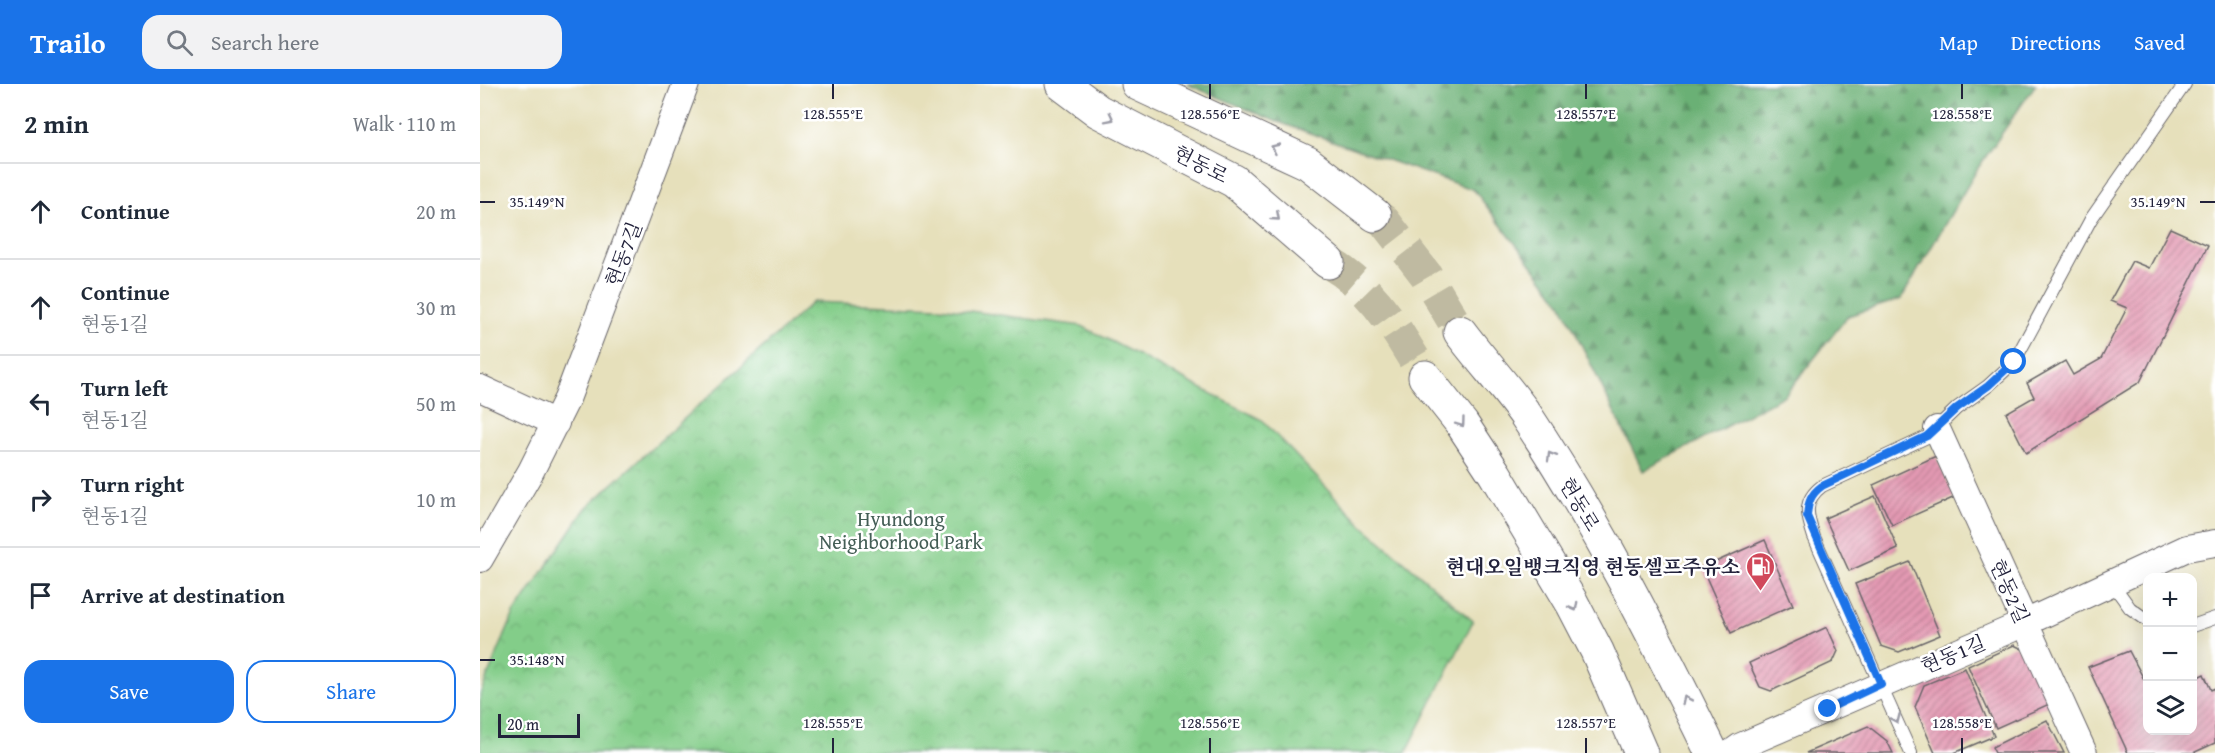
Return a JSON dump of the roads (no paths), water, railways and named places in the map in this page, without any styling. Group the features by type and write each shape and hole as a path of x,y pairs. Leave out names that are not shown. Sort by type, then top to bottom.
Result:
{"main road":[{"name":"현동로","path":"1062,84 1098,111 1234,181 1328,262"},
{"path":"1138,84 1308,163 1376,215"},
{"name":"현동로","path":"1460,332 1523,412 1584,509 1646,619 1712,753"},
{"path":"1425,377 1462,424 1495,474 1572,603 1597,651 1641,753"}],"street":[{"name":"현동7길","path":"480,559 556,423 585,356 686,84"},
{"path":"480,388 556,423"},
{"name":"현동2길","path":"1937,429 2084,753"},
{"name":"현동1길","path":"1731,753 1881,684 2025,623 2187,548 2215,543"}],"lane":[{"path":"1911,753 1814,537 1807,516 1808,503 1813,493 1822,486 1910,446 1937,429 1957,408 1988,386 2014,362 2091,219 2185,84"},
{"path":"2112,583 2130,608 2143,617"},
{"path":"2197,625 2215,618"}],"tunnel":[{"path":"1375,215 1384,221 1426,275 1460,332"},
{"path":"1328,262 1345,273 1373,299 1425,377"}],"place":[{"name":"현대오일뱅크직영 현동셀프주유소","path":"1761,592"}],"park label":[{"name":"Hyundong Neighborhood Park","path":"901,530"}]}
